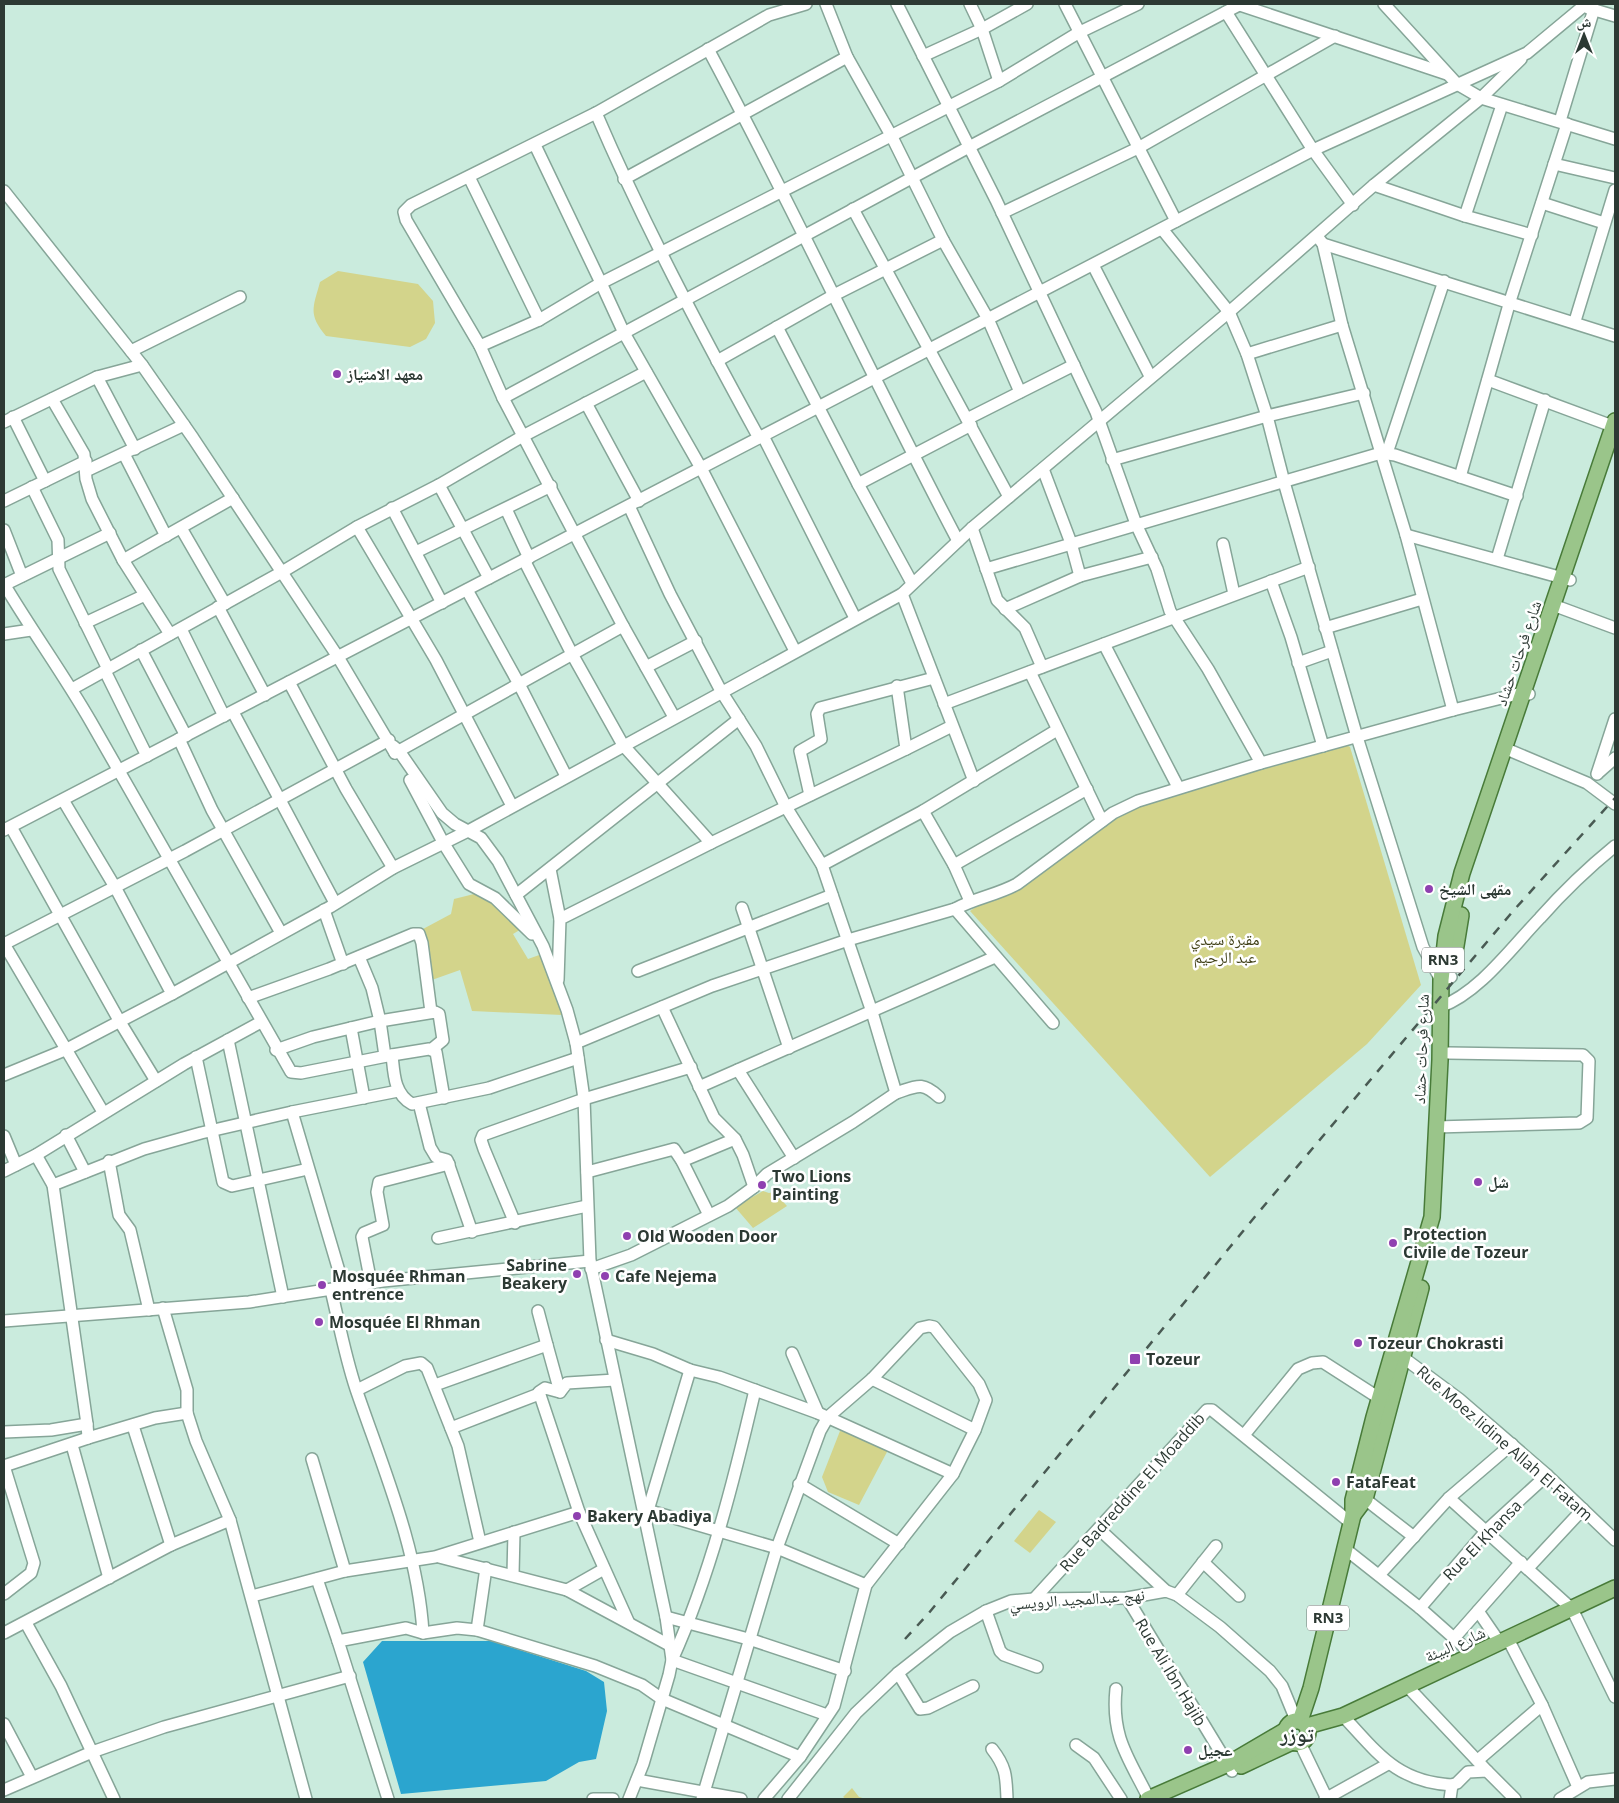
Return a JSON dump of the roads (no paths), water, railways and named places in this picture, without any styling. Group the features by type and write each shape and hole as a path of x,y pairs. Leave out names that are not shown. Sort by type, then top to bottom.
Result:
{"main road":[{"name":"شارع فرحات حشاد","path":"1440,1127 1440,1060 1446,979 1446,936 1459,883 1508,750 1557,607 1615,425"},
{"name":"شارع فرحات حشاد","path":"1566,579 1615,450"},
{"name":"شارع فرحات حشاد","path":"1297,1730 1311,1688 1352,1519 1353,1500 1380,1420 1432,1216 1448,1053 1444,1005"},
{"name":"شارع فرحات حشاد","path":"1352,1519 1365,1499 1380,1420 1379,1398 1398,1353"},
{"name":"شارع البيئة","path":"1297,1730 1344,1716 1406,1685 1615,1588"},
{"path":"1166,1799 1230,1767 1297,1730"},
{"path":"1148,1799 1230,1767"}],"street":[{"path":"674,717 623,626 576,533 523,436 480,346 404,212 411,205 596,113 769,15 806,4"},
{"path":"826,4 847,57 892,137 942,240 988,319 1020,392"},
{"path":"897,4 1002,213 1100,420 1112,460 1136,524 1152,557 1168,607 1208,669 1261,763"},
{"path":"970,4 982,29 999,81"},
{"path":"923,56 982,29 1027,4"},
{"path":"1065,4 1078,34 1176,221"},
{"path":"480,346 539,320 601,283 948,108 999,81 1078,34 1138,4"},
{"path":"504,398 912,177 1239,4 1449,74"},
{"path":"1384,4 1457,84 1481,98 1615,139"},
{"path":"1588,7 1615,16"},
{"path":"4,1075 65,1050 120,1022 324,910 393,868 444,844 721,691 902,594 972,528 1150,376 1320,240 1374,185 1481,98 1527,53 1588,7"},
{"path":"1460,477 1510,301 1554,164 1588,7"},
{"path":"1226,12 1313,150 1354,205"},
{"path":"1002,213 1138,148 1336,36"},
{"path":"708,49 743,114 834,295 912,455 958,541"},
{"path":"156,1081 7,829 1313,150 1527,53"},
{"path":"624,179 847,57"},
{"path":"1465,216 1502,105"},
{"path":"596,113 624,179 660,253 686,299 717,361 761,437 855,618"},
{"path":"535,145 624,333 701,468 795,651"},
{"path":"1554,164 1615,178"},
{"path":"469,177 539,320"},
{"path":"1374,185 1465,216 1532,235"},
{"path":"1574,321 1615,190"},
{"path":"4,191 142,365 233,498 338,657 394,748 444,844 469,884 495,898 543,946"},
{"path":"1542,203 1604,223"},
{"path":"853,209 931,349 1009,497"},
{"path":"1162,229 1229,312 1247,354 1267,416 1357,737 1423,947 1446,979"},
{"path":"717,361 834,295 942,240"},
{"path":"1320,240 1444,282 1574,321 1615,336"},
{"path":"1320,240 1342,325 1384,453 1453,710"},
{"path":"1093,265 1150,376"},
{"path":"1384,453 1444,282"},
{"path":"131,351 240,298"},
{"path":"1247,354 1342,325"},
{"path":"777,327 858,484 912,583"},
{"path":"45,481 8,420 97,378 142,365"},
{"path":"858,484 1020,392 1074,365"},
{"path":"72,689 282,572 357,526 439,485 523,436 646,372"},
{"path":"97,378 135,449"},
{"path":"1488,380 1615,425"},
{"path":"1112,460 1267,416 1364,393"},
{"path":"52,399 84,454 92,499 123,560 170,634"},
{"path":"1497,559 1544,400"},
{"path":"586,403 721,691 739,719 786,807 822,865 872,1012 896,1093"},
{"path":"4,501 45,481 124,454 184,425"},
{"path":"986,569 1384,453 1517,496"},
{"path":"124,454 166,536"},
{"path":"1043,469 1071,543 1080,576"},
{"path":"439,485 489,578"},
{"path":"416,552 506,510 551,486"},
{"path":"32,487 58,540 59,569 147,756"},
{"path":"123,560 233,498"},
{"path":"392,508 442,603"},
{"path":"506,510 572,654 623,745 711,843"},
{"path":"357,526 465,714 512,806"},
{"path":"181,528 222,606 265,695"},
{"path":"972,528 997,600 1025,628 1042,667"},
{"path":"4,530 22,576"},
{"path":"110,533 4,584 31,630 72,689 228,962 276,1050 287,1068 296,1074 356,1061 432,1049 442,1040 439,1014 431,1012 380,1021 313,1037 276,1050"},
{"path":"1406,535 1566,579"},
{"path":"1223,544 1234,594"},
{"path":"1005,609 1080,576 1152,557"},
{"path":"944,704 1309,567"},
{"path":"1271,580 1322,746"},
{"path":"467,590 519,684 566,776"},
{"path":"902,594 974,781"},
{"path":"85,623 145,595"},
{"path":"1325,628 1422,599"},
{"path":"1557,607 1615,628"},
{"path":"103,1112 4,944 336,770 394,748 465,714 623,626"},
{"path":"181,628 228,714 281,799 335,903"},
{"path":"4,634 31,630"},
{"path":"646,667 696,641"},
{"path":"1104,644 1178,787"},
{"path":"141,650 224,830 281,933"},
{"path":"1298,663 1332,651"},
{"path":"1030,672 1102,821"},
{"path":"810,795 800,751 821,739 817,714 820,708 897,686 934,678"},
{"path":"289,682 336,770 393,868"},
{"path":"897,686 906,749"},
{"path":"576,1043 712,986 848,940 956,909 970,901 987,898 1017,884 1125,806 1178,787 1261,763 1453,710 1526,694"},
{"path":"495,898 514,891 550,869 739,719"},
{"path":"1597,774 1615,719"},
{"path":"560,919 952,726"},
{"path":"822,865 923,811 1057,730"},
{"path":"394,748 442,813 455,824 470,830 489,848 543,946 558,984 576,1043 584,1099 587,1206 591,1265 645,1527 666,1617 672,1660"},
{"path":"1508,750 1587,783 1615,804"},
{"path":"1587,783 1615,758"},
{"path":"954,866 1088,789"},
{"path":"63,800 115,887 172,994"},
{"path":"923,811 954,866 970,901"},
{"path":"1444,1005 1495,966 1578,879 1615,846"},
{"path":"550,869 560,919 558,984"},
{"path":"638,971 832,895"},
{"path":"742,908 789,1048"},
{"path":"956,909 1053,1023"},
{"path":"324,910 343,964"},
{"path":"248,998 343,964 413,934 419,934 422,943 431,1012"},
{"path":"359,957 372,988 398,1091 405,1100 412,1104 489,1088 578,1058"},
{"path":"699,1087 995,957"},
{"path":"662,1007 719,1126 734,1139 743,1154 754,1187"},
{"path":"4,1171 36,1155 103,1112 196,1057 261,1022"},
{"path":"351,1028 364,1098"},
{"path":"228,1040 283,1297"},
{"path":"432,1049 438,1055 444,1098"},
{"path":"1440,1127 1579,1123 1587,1118 1589,1061 1580,1053 1448,1053"},
{"path":"196,1057 223,1182 232,1186 308,1170"},
{"path":"514,1223 484,1149 481,1140 483,1135 584,1099 691,1067"},
{"path":"738,1070 794,1158"},
{"path":"4,1321 250,1302 371,1283 591,1265 631,1255 709,1215 754,1187 767,1174 896,1093 919,1085 928,1087 939,1097"},
{"path":"53,1185 144,1149 212,1130 398,1091"},
{"path":"419,1103 430,1147 436,1157 447,1160 449,1164 472,1232"},
{"path":"292,1112 344,1288"},
{"path":"66,1135 85,1172"},
{"path":"4,1136 16,1165"},
{"path":"682,1161 734,1139"},
{"path":"587,1172 671,1149 677,1151 709,1215"},
{"path":"36,1155 53,1185 65,1280 73,1316 75,1348 88,1438"},
{"path":"110,1161 119,1215 130,1230 149,1310"},
{"path":"371,1283 362,1237 364,1234 383,1225 377,1192 379,1182 449,1164"},
{"path":"438,1238 587,1206"},
{"path":"331,1290 343,1347 413,1561 421,1605 423,1633"},
{"path":"163,1308 187,1390 187,1414 196,1441 230,1520 306,1799"},
{"path":"538,1312 560,1392"},
{"path":"764,1799 800,1757 836,1700 866,1585 953,1474 974,1430 985,1395 934,1327 929,1326 920,1328 872,1379 823,1415"},
{"path":"606,1340 653,1354 690,1370 719,1377 823,1415 953,1474"},
{"path":"435,1385 547,1345"},
{"path":"704,1796 724,1724 752,1640 777,1548 820,1430 823,1415 792,1353"},
{"name":"Rue Moez lidine Allah El Fatam","path":"1398,1353 1512,1444 1615,1540"},
{"path":"1244,1434 1298,1369 1312,1363 1323,1362 1379,1398"},
{"path":"357,1390 406,1366 422,1363 435,1385 451,1428 465,1472 480,1542"},
{"path":"645,1527 647,1510 690,1370"},
{"path":"872,1379 974,1430"},
{"path":"560,1392 567,1383 614,1380"},
{"path":"451,1428 539,1394 545,1388 560,1392"},
{"path":"629,1799 637,1780 672,1660 689,1622 717,1532 737,1466 755,1390"},
{"path":"539,1394 580,1512 628,1621"},
{"name":"Rue Badreddine El Moaddib","path":"1034,1599 1100,1529 1204,1411 1212,1410 1352,1519"},
{"path":"4,1594 31,1573 34,1563 4,1466 155,1418 187,1414"},
{"path":"4,1432 51,1430 87,1424"},
{"path":"132,1426 171,1545"},
{"path":"1379,1575 1449,1498 1512,1444"},
{"path":"72,1445 109,1578"},
{"path":"312,1459 345,1571"},
{"name":"Rue El Khansa","path":"1420,1608 1486,1531 1547,1475"},
{"path":"799,1484 899,1544"},
{"path":"1449,1498 1572,1609 1615,1697"},
{"path":"1365,1499 1414,1537"},
{"path":"647,1510 777,1548 866,1585"},
{"path":"1455,1637 1478,1611 1583,1510"},
{"path":"252,1596 345,1571 435,1557 580,1512"},
{"path":"4,1633 171,1545 230,1520"},
{"path":"1100,1529 1171,1593 1220,1627 1270,1671 1282,1686 1297,1730 1327,1799 1388,1764"},
{"path":"513,1574 514,1532"},
{"path":"1171,1593 1203,1562 1216,1546"},
{"path":"1344,1548 1455,1637 1473,1655"},
{"path":"435,1557 513,1574 567,1590 628,1621 671,1646"},
{"path":"1203,1562 1239,1596"},
{"path":"477,1630 486,1568"},
{"path":"567,1590 604,1568"},
{"path":"317,1579 350,1676 388,1799"},
{"name":"نهج عبدالمجيد الرويسي","path":"788,1799 856,1713 898,1673 950,1632 986,1610 1011,1601 1127,1598 1171,1593"},
{"name":"Rue Ali Ibn Hajib","path":"1127,1598 1230,1767"},
{"path":"986,1610 1000,1651 1004,1655 1037,1667"},
{"path":"1478,1611 1504,1641 1542,1705 1578,1786"},
{"path":"666,1617 752,1640 845,1671"},
{"path":"26,1623 54,1673 114,1799"},
{"path":"338,1641 406,1628 423,1633 457,1628 477,1630 595,1666 642,1685 662,1699 800,1757"},
{"path":"672,1660 827,1715"},
{"path":"898,1673 920,1709 928,1708 973,1686"},
{"path":"4,1790 92,1752 164,1727 350,1676"},
{"path":"1406,1685 1515,1799"},
{"path":"1116,1689 1115,1700 1119,1742 1148,1799"},
{"path":"1478,1760 1542,1705"},
{"path":"1344,1716 1388,1764 1404,1773 1452,1784 1457,1783 1468,1772 1487,1771"},
{"path":"4,1724 32,1777"},
{"path":"1076,1745 1094,1758 1121,1799"},
{"path":"992,1749 998,1757 1008,1781 1007,1799"},
{"path":"1560,1799 1578,1786 1601,1780 1615,1779"},
{"path":"637,1780 704,1796 740,1799"},
{"path":"1450,1799 1452,1784"},
{"path":"593,1799 613,1799"}],"water":[{"path":"382,1641 491,1641 586,1671 604,1682 607,1711 596,1759 579,1762 546,1781 401,1794 363,1662"}],"railway":[{"path":"905,1639 928,1614 1258,1213 1514,910 1615,798"}],"place":[{"name":"معهد الامتياز","path":"337,374"},
{"name":"مقهى الشيخ","path":"1429,889"},
{"name":"شل","path":"1478,1182"},
{"name":"Two Lions Painting","path":"762,1185"},
{"name":"Old Wooden Door","path":"627,1236"},
{"name":"Protection Civile de Tozeur","path":"1393,1243"},
{"name":"Sabrine Beakery","path":"577,1274"},
{"name":"Cafe Nejema","path":"605,1276"},
{"name":"Mosquée Rhman entrence","path":"322,1285"},
{"name":"Mosquée El Rhman","path":"319,1322"},
{"name":"Tozeur Chokrasti","path":"1358,1343"},
{"name":"Tozeur","path":"1135,1359"},
{"name":"FataFeat","path":"1336,1482"},
{"name":"Bakery Abadiya","path":"577,1516"},
{"name":"عجيل","path":"1188,1750"}],"district":[{"name":"توزر","path":"1297,1735"}],"park label":[{"name":"مقبرة سيدي عبد الرحيم","path":"1225,948"}]}
